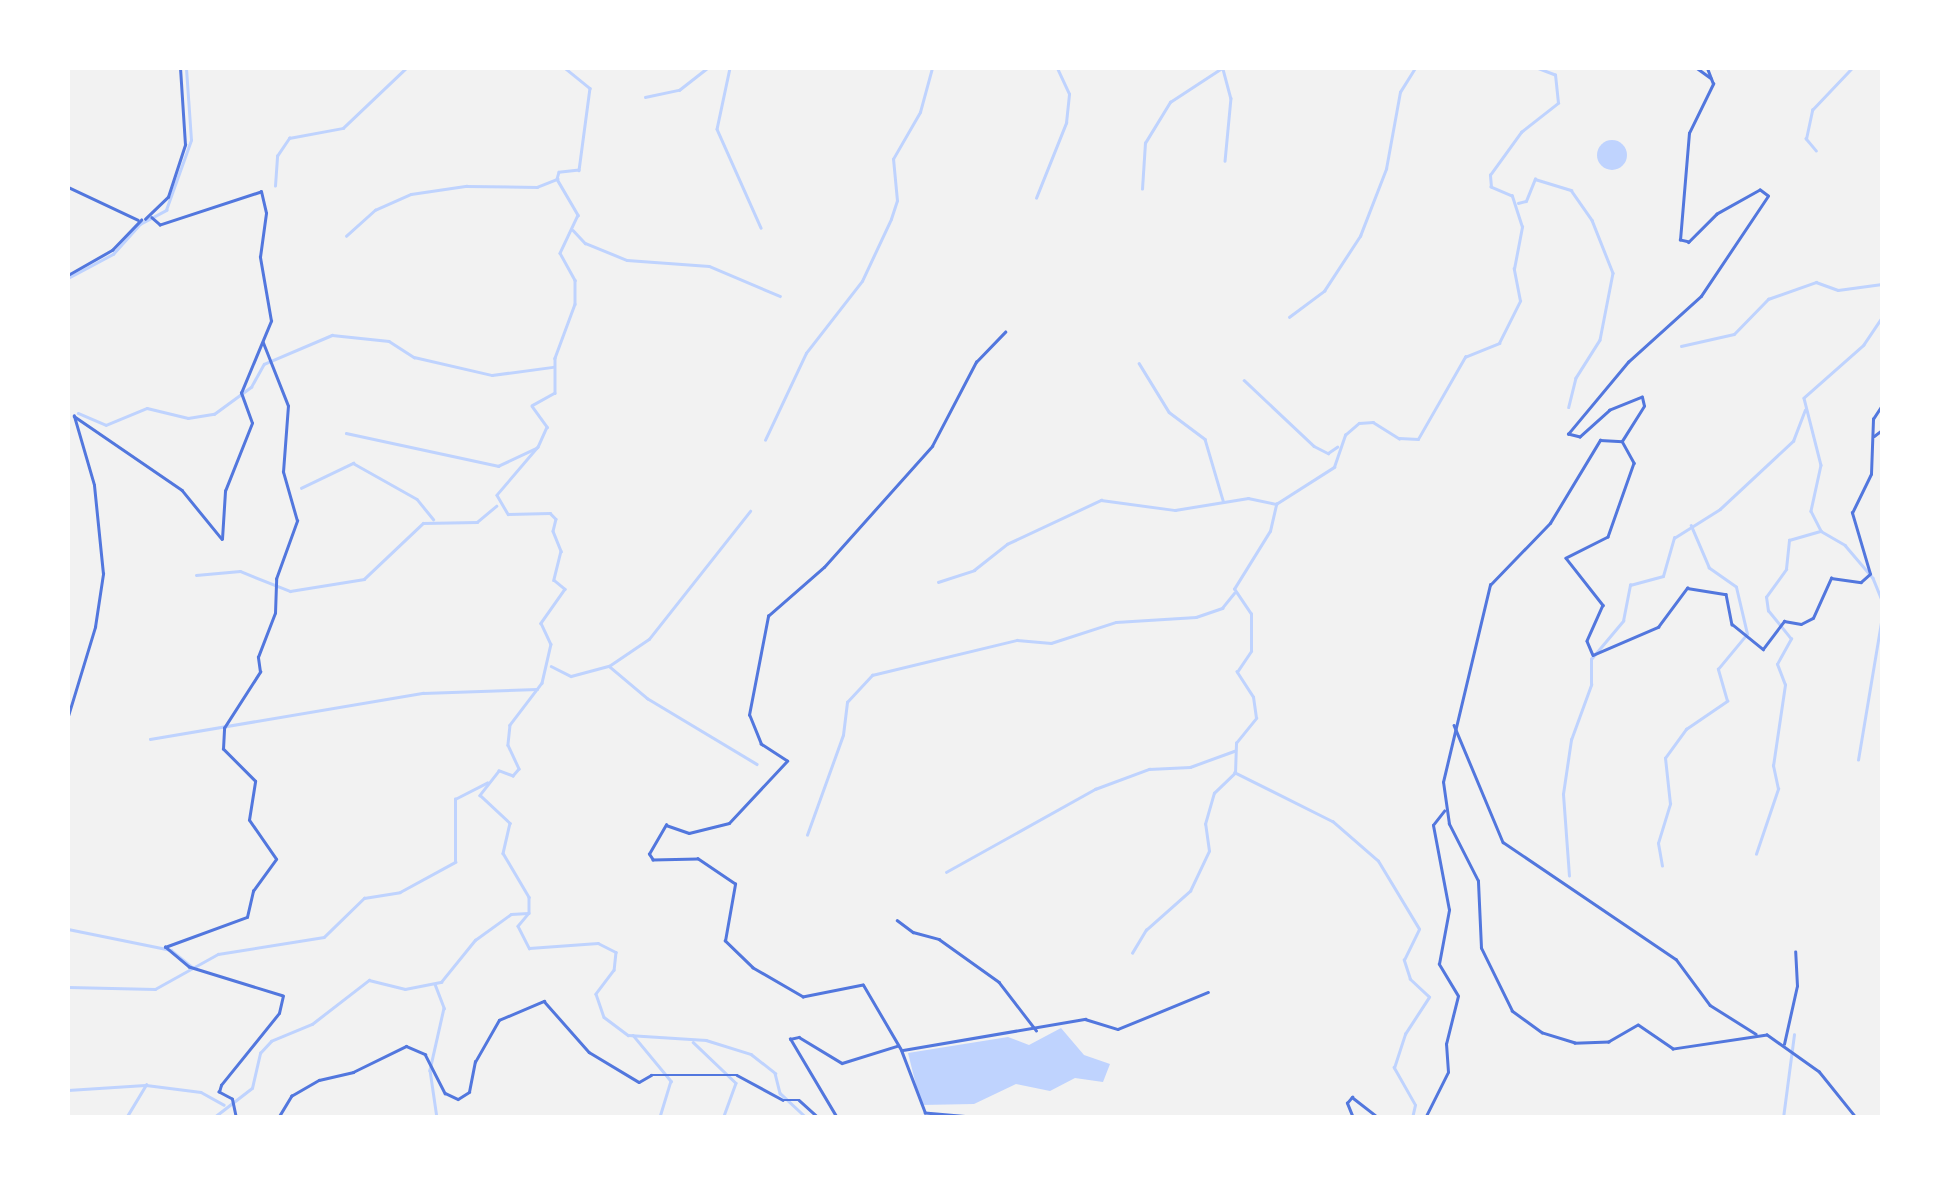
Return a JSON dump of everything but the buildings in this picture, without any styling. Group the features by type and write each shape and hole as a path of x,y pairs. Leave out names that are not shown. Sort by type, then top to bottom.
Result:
{"street":[{"path":"68,274 112,250 143,220 152,218 172,187 184,145 180,68"},
{"path":"1697,68 1712,79"},
{"path":"1622,441 1644,406 1642,396 1610,410 1580,437 1568,436 1628,362 1701,296 1768,196 1760,190 1680,242 1689,134 1712,79 1707,68"},
{"path":"68,187 143,220"},
{"path":"68,716 95,626 102,574 94,485 74,416 182,490 222,539 225,492 252,422 242,391 263,343 272,308 260,256 266,213 261,192 160,225 152,218"},
{"path":"982,1118 921,1110 900,1048 863,986 803,997 742,960 723,932 736,884 698,859 653,860 650,844 666,825 690,833 729,824 787,761 760,744 749,715 768,616 824,567 922,458 976,362 1005,332"},
{"path":"236,1118 221,1085 278,1013 283,996 188,967 165,947 247,917 253,891 276,860 248,820 255,780 223,749 224,728 260,672 258,657 276,613 276,579 297,521 283,472 288,406 263,343"},
{"path":"1622,441 1634,463 1617,525 1608,537 1566,558 1602,605 1587,641 1598,656 1630,635 1658,627 1684,589 1726,594 1732,624 1763,649 1784,621 1814,618 1832,578 1867,579 1852,512 1871,474 1875,412 1882,405"},
{"path":"1874,436 1882,430"},
{"path":"1622,441 1600,440 1550,523 1497,573 1479,617 1454,725 1442,782 1445,810 1478,881 1478,933 1503,999 1542,1033 1599,1045 1638,1025 1672,1049 1756,1034"},
{"path":"1454,725 1473,782 1511,849 1676,959 1710,1005 1756,1034 1784,1044 1831,1084 1856,1118"},
{"path":"1425,1118 1448,1072 1446,1044 1458,996 1440,964 1449,910 1433,826 1445,810"},
{"path":"897,920 912,932 939,939 999,982 1034,1019 1036,1032"},
{"path":"1784,1044 1797,986 1795,952"},
{"path":"837,1118 790,1039 799,1037 842,1063 900,1048 1036,1032 1092,1019 1118,1029 1208,992"},
{"path":"278,1118 291,1096 319,1080 353,1072 406,1046 425,1054 445,1092 458,1100 469,1092 475,1062 499,1020 549,1001 588,1052 639,1082 651,1075 738,1075 783,1100 799,1100 818,1118"},
{"path":"1882,1077 1882,1089"},
{"path":"1353,1118 1346,1103 1352,1097 1380,1118"}],"water":[{"path":"1612,140 1623,144 1627,155 1623,166 1612,170 1601,166 1597,155 1601,144"},
{"path":"1061,1028 1084,1055 1110,1064 1103,1082 1075,1078 1050,1091 1016,1084 974,1104 921,1105 908,1053 1008,1037 1029,1045"}],"waterway":[{"path":"68,278 113,254 140,224 166,210 191,140 186,68"},
{"path":"275,186 277,156 289,138 343,128 406,68"},
{"path":"565,68 590,88 579,170 559,172 557,179 578,215 560,253 575,280 575,304 555,358 555,393 532,406 547,427 538,447 497,495 508,514 550,513 556,519 553,531 561,551 554,580 565,589 541,623 551,644 542,683 510,725 508,745 519,769 513,776 499,771 480,795 510,823 503,853 529,897 529,913 518,926 529,948 598,943 616,952 614,970 596,994 604,1017 628,1035 706,1040 751,1054 775,1073 780,1093 807,1118"},
{"path":"645,97 679,90 707,68"},
{"path":"730,68 717,129 761,228"},
{"path":"765,440 806,353 862,281 891,219 897,201 893,159 920,112 932,68"},
{"path":"1036,198 1066,123 1069,94 1057,68"},
{"path":"1142,189 1145,143 1170,102 1222,68"},
{"path":"1289,317 1324,291 1360,236 1386,169 1400,92 1415,68"},
{"path":"1412,1118 1415,1105 1394,1068 1405,1034 1429,997 1410,979 1404,960 1419,929 1378,861 1333,822 1235,773 1236,743 1256,718 1253,697 1237,672 1251,651 1251,614 1234,589 1270,531 1276,504 1334,467 1345,435 1359,423 1373,422 1399,438 1418,439 1465,357 1499,343 1520,301 1514,269 1522,227 1512,196 1491,187 1490,175 1521,132 1558,103 1555,75 1537,68"},
{"path":"1816,151 1806,139 1812,110 1852,68"},
{"path":"1223,69 1231,98 1225,161"},
{"path":"346,236 375,210 411,194 466,186 537,187 557,179"},
{"path":"1518,203 1526,201 1535,179 1571,190 1592,220 1613,273 1600,340 1576,378 1569,407"},
{"path":"573,230 585,243 627,260 709,266 780,296"},
{"path":"1681,346 1734,334 1768,299 1816,282 1838,290 1882,284"},
{"path":"1882,318 1864,345 1804,398 1821,465 1811,511 1821,531 1845,545 1873,578 1882,600"},
{"path":"78,413 106,425 147,408 188,418 214,414 251,387 264,364 332,335 389,341 414,357 492,375 552,367"},
{"path":"1139,363 1169,412 1205,439 1223,500"},
{"path":"1244,380 1314,446 1328,453 1337,447"},
{"path":"1569,876 1563,794 1571,740 1591,685 1591,659 1623,621 1630,585 1663,576 1674,538 1720,509 1793,441 1805,410"},
{"path":"346,433 498,466 536,448"},
{"path":"301,488 353,463 417,499 433,519"},
{"path":"938,582 974,570 1007,544 1101,500 1175,510 1248,498 1276,504"},
{"path":"196,575 240,571 290,591 364,579 423,523 477,522 496,506"},
{"path":"609,666 649,639 750,511"},
{"path":"1662,866 1658,843 1670,804 1665,758 1686,729 1727,701 1718,669 1747,634 1736,587 1709,568 1691,526"},
{"path":"1756,854 1778,789 1773,766 1785,685 1777,664 1791,639 1768,611 1766,597 1786,569 1789,540 1821,531"},
{"path":"807,835 843,735 847,702 872,675 1017,640 1051,643 1116,622 1196,617 1222,608 1234,593"},
{"path":"1858,760 1882,617"},
{"path":"551,666 571,676 609,666 647,698 757,764"},
{"path":"150,739 423,693 537,689"},
{"path":"946,872 1095,789 1149,769 1190,767 1234,751"},
{"path":"1132,953 1146,930 1190,891 1209,851 1205,824 1214,793 1234,774"},
{"path":"68,987 155,989 218,954 324,937 364,898 400,892 455,862 455,799 487,783"},
{"path":"213,1118 252,1088 260,1053 271,1041 312,1024 369,980 405,989 441,982 475,940 511,914 528,913"},
{"path":"68,929 171,950 192,967"},
{"path":"435,984 444,1008 430,1070 437,1118"},
{"path":"633,1035 671,1081 660,1118"},
{"path":"1783,1118 1794,1035"},
{"path":"693,1042 736,1083 723,1118"},
{"path":"68,1090 145,1085"},
{"path":"126,1118 146,1085 201,1092 224,1105"}]}
